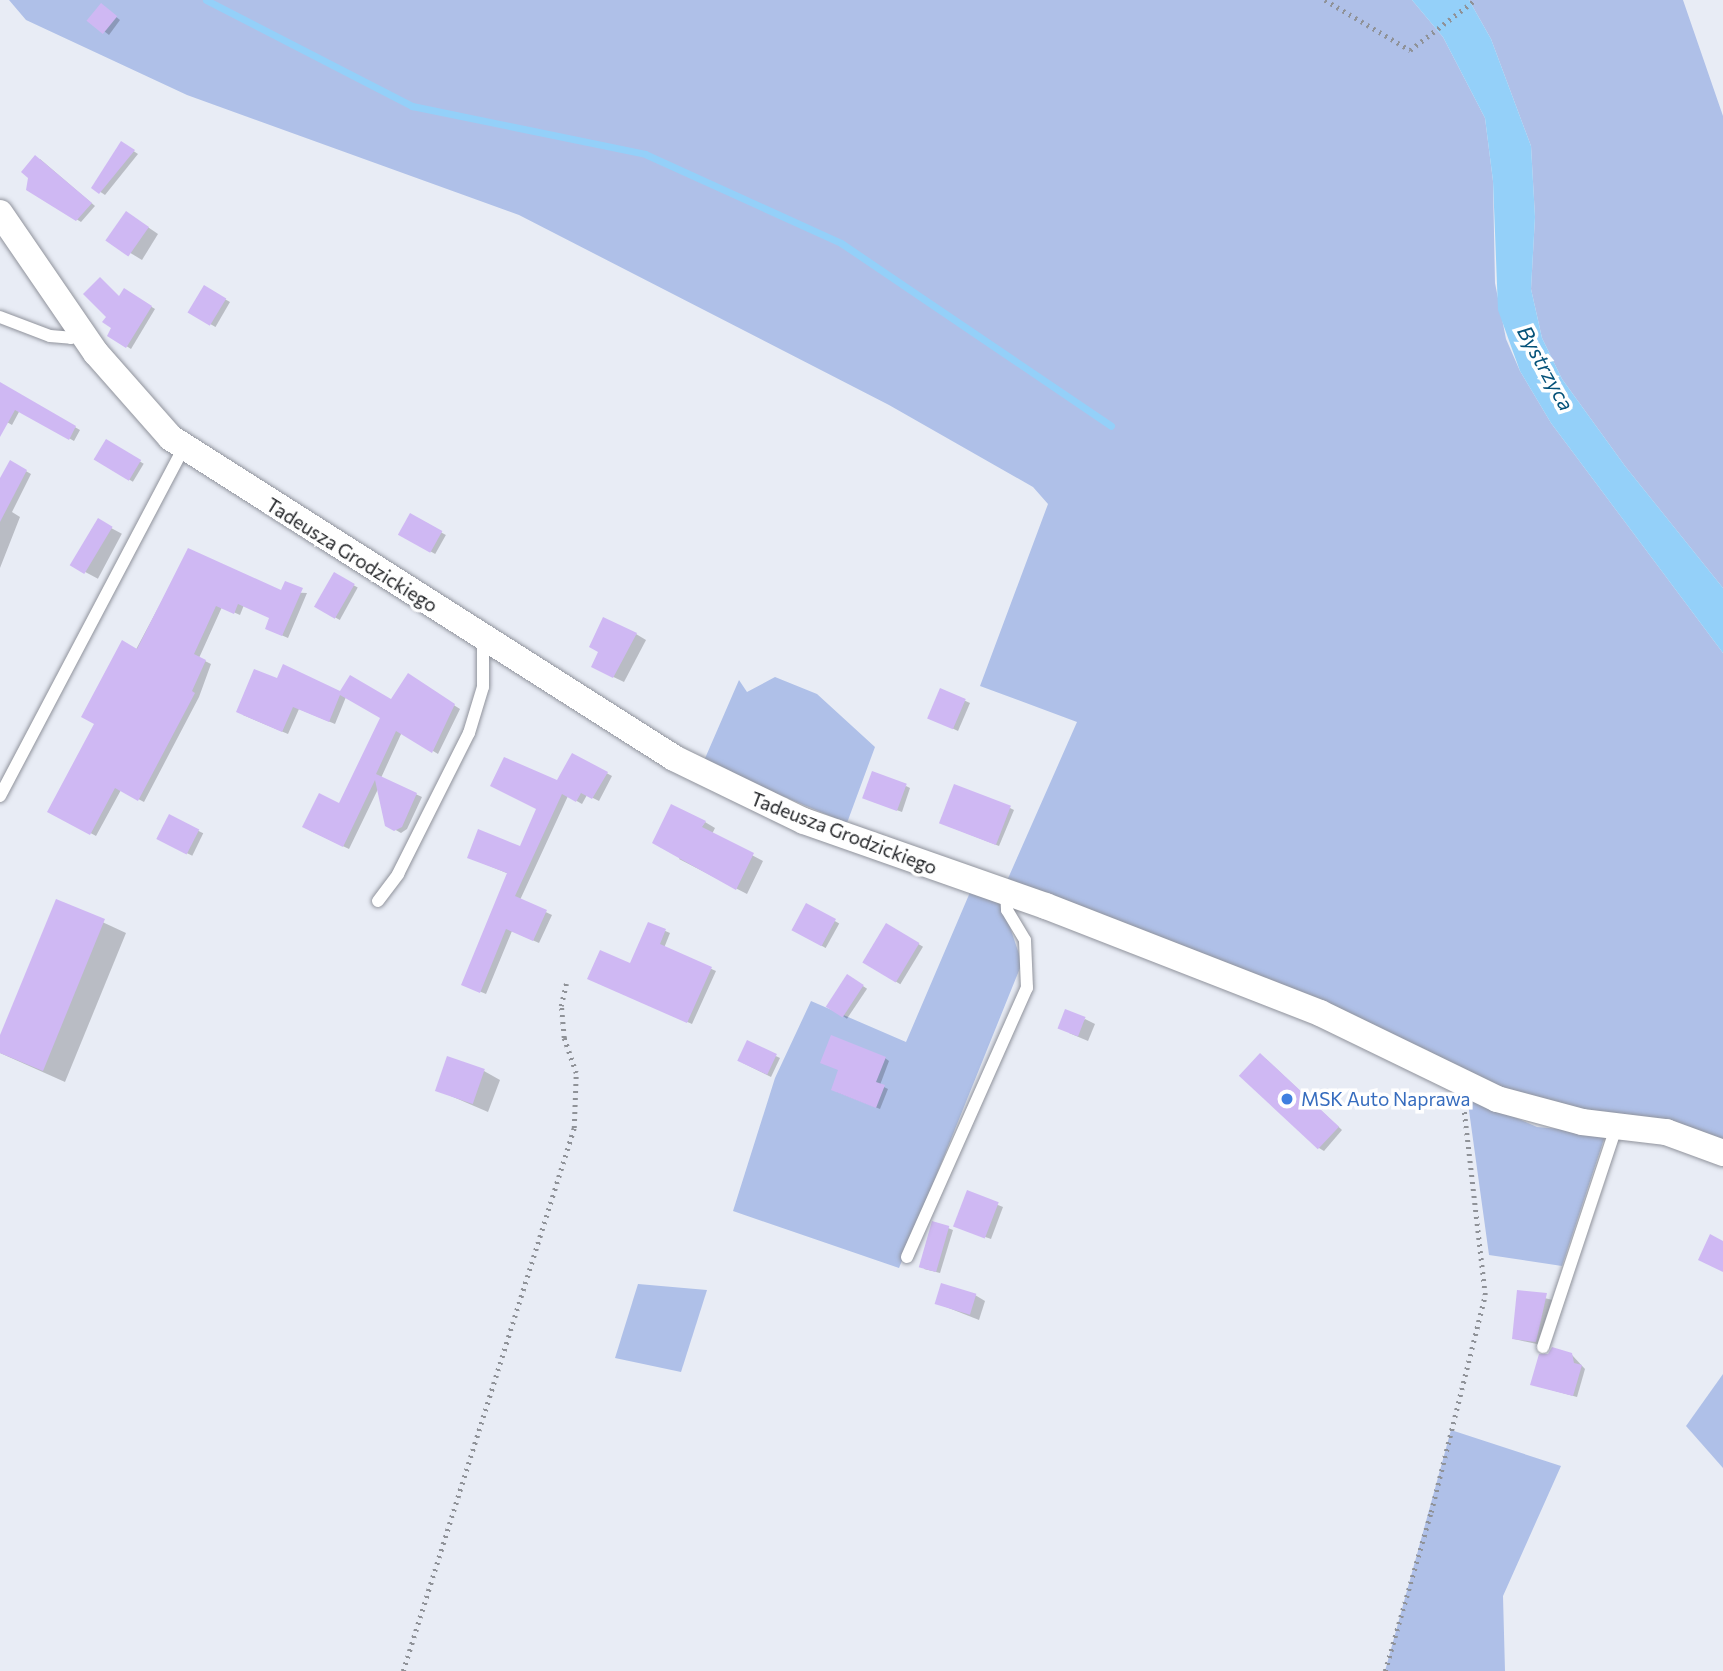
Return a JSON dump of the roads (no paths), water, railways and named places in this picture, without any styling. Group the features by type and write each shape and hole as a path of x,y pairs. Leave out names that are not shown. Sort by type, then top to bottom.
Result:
{"street":[{"name":"Tadeusza Grodzickiego","path":"0,213 81,332 145,414 184,447 626,730 756,801 1006,892 1309,1009 1518,1106 1666,1132 1723,1153"}],"lane":[{"path":"0,317 50,336 71,338 81,332"},
{"path":"0,796 184,447"},
{"path":"379,901 398,874 469,733 483,687 483,638"},
{"path":"906,1257 1027,988 1025,940 1007,910 1006,892"},
{"path":"1544,1347 1617,1125"}],"water":[{"name":"Bystrzyca","path":"1412,0 1469,0 1491,39 1531,146 1535,217 1531,289 1542,338 1562,379 1625,466 1723,588 1723,653 1551,423 1520,371 1498,310 1493,181 1485,118 1443,37"}],"waterway":[{"path":"206,0 412,106 645,154 841,243 1111,426"}],"place":[{"name":"MSK Auto Naprawa","path":"1287,1099"}]}
